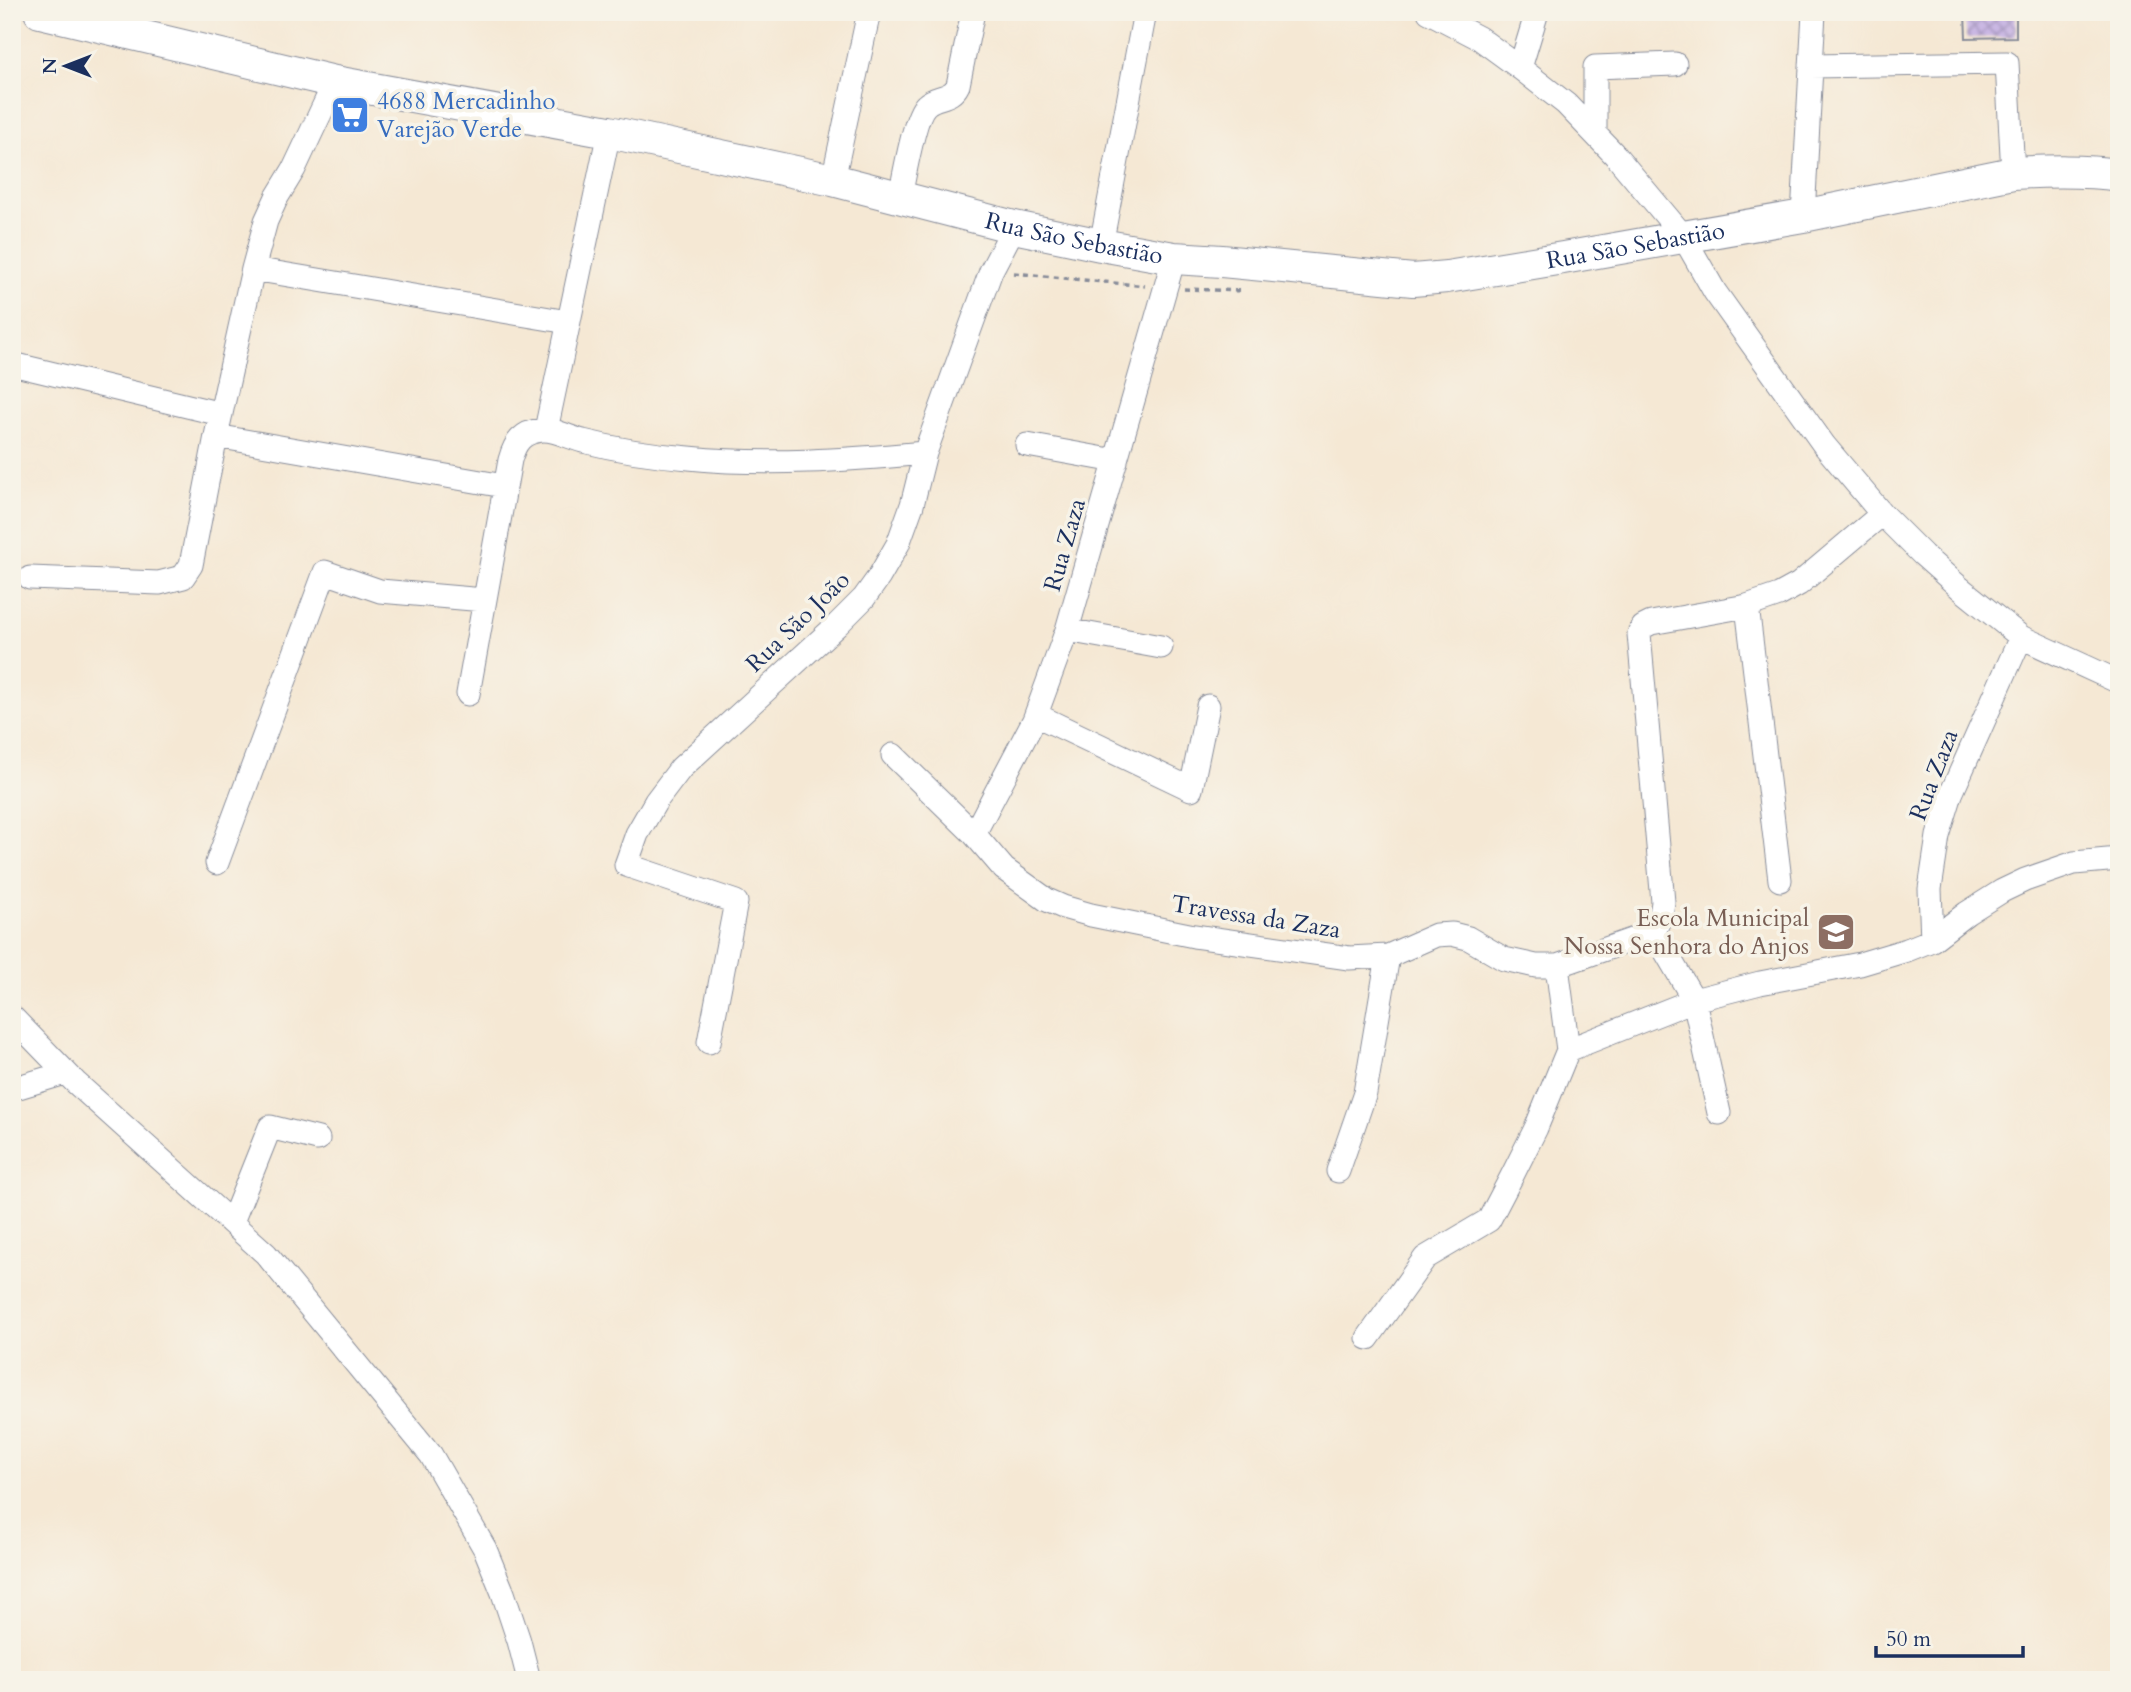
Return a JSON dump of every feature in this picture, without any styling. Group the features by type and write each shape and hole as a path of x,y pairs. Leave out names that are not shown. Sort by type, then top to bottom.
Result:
{"street":[{"name":"Rua São Sebastião","path":"40,12 335,82 609,132 833,180 1014,227 1101,245 1174,258 1413,280 1563,258 1803,216 2014,173 2049,171 2119,175"},
{"path":"833,180 869,12"},
{"path":"900,197 921,112 928,103 953,93 960,76 973,12"},
{"path":"1101,245 1145,12"},
{"path":"1429,12 1479,38 1520,68 1566,104 1595,134 1683,236 1715,292 1824,446 1882,514 1941,572 2021,637 2119,682"},
{"path":"1520,68 1537,12"},
{"path":"1803,216 1814,12"},
{"path":"1811,66 2007,62 2014,173"},
{"path":"1595,134 1595,67 1675,64"},
{"path":"30,578 166,582 183,577 191,565 253,269 271,209 294,169 335,82"},
{"path":"545,430 609,132"},
{"name":"Rua São João","path":"709,1042 736,902 626,864 637,834 656,801 681,768 864,598 898,544 912,505 925,453 991,271 1014,227"},
{"name":"Rua Zaza","path":"974,834 1036,715 1067,630 1174,258"},
{"path":"253,269 568,322"},
{"path":"12,364 219,425 504,486"},
{"path":"468,694 504,486 517,441 528,432 545,430 624,450 741,462 867,458 925,453"},
{"path":"1027,445 1116,461"},
{"path":"1719,1113 1694,1000 1654,932 1663,902 1639,634 1647,625 1665,619 1747,606 1779,595 1799,584 1882,514"},
{"path":"217,863 325,572 380,591 484,600"},
{"path":"1747,606 1780,880"},
{"path":"1067,630 1161,647"},
{"name":"Rua Zaza","path":"1932,940 1930,889 1938,836 1951,794 2021,637"},
{"path":"1036,715 1191,789 1208,706"},
{"name":"Travessa da Zaza","path":"893,755 974,834 1004,869 1055,904 1091,915 1194,936 1365,959 1388,956 1436,935 1452,934 1468,939 1494,955 1536,967 1557,967 1654,932"},
{"path":"1568,1049 1694,1000 1760,983 1860,964 1932,940 2002,891 2025,880 2074,863 2119,859"},
{"path":"1338,1171 1365,1093 1388,956"},
{"path":"1368,1338 1425,1258 1489,1220 1536,1128 1568,1049 1557,967"},
{"path":"12,1017 65,1073 266,1254 431,1455 485,1549 503,1593 529,1680"},
{"path":"12,1089 65,1073"},
{"path":"232,1222 270,1127 318,1139"}],"building":[{"path":"1965,12 2016,12 2016,37 1966,38"}],"place":[{"name":"4688 Mercadinho Varejão Verde","path":"350,115"},
{"name":"Escola Municipal Nossa Senhora do Anjos","path":"1836,932"}]}
